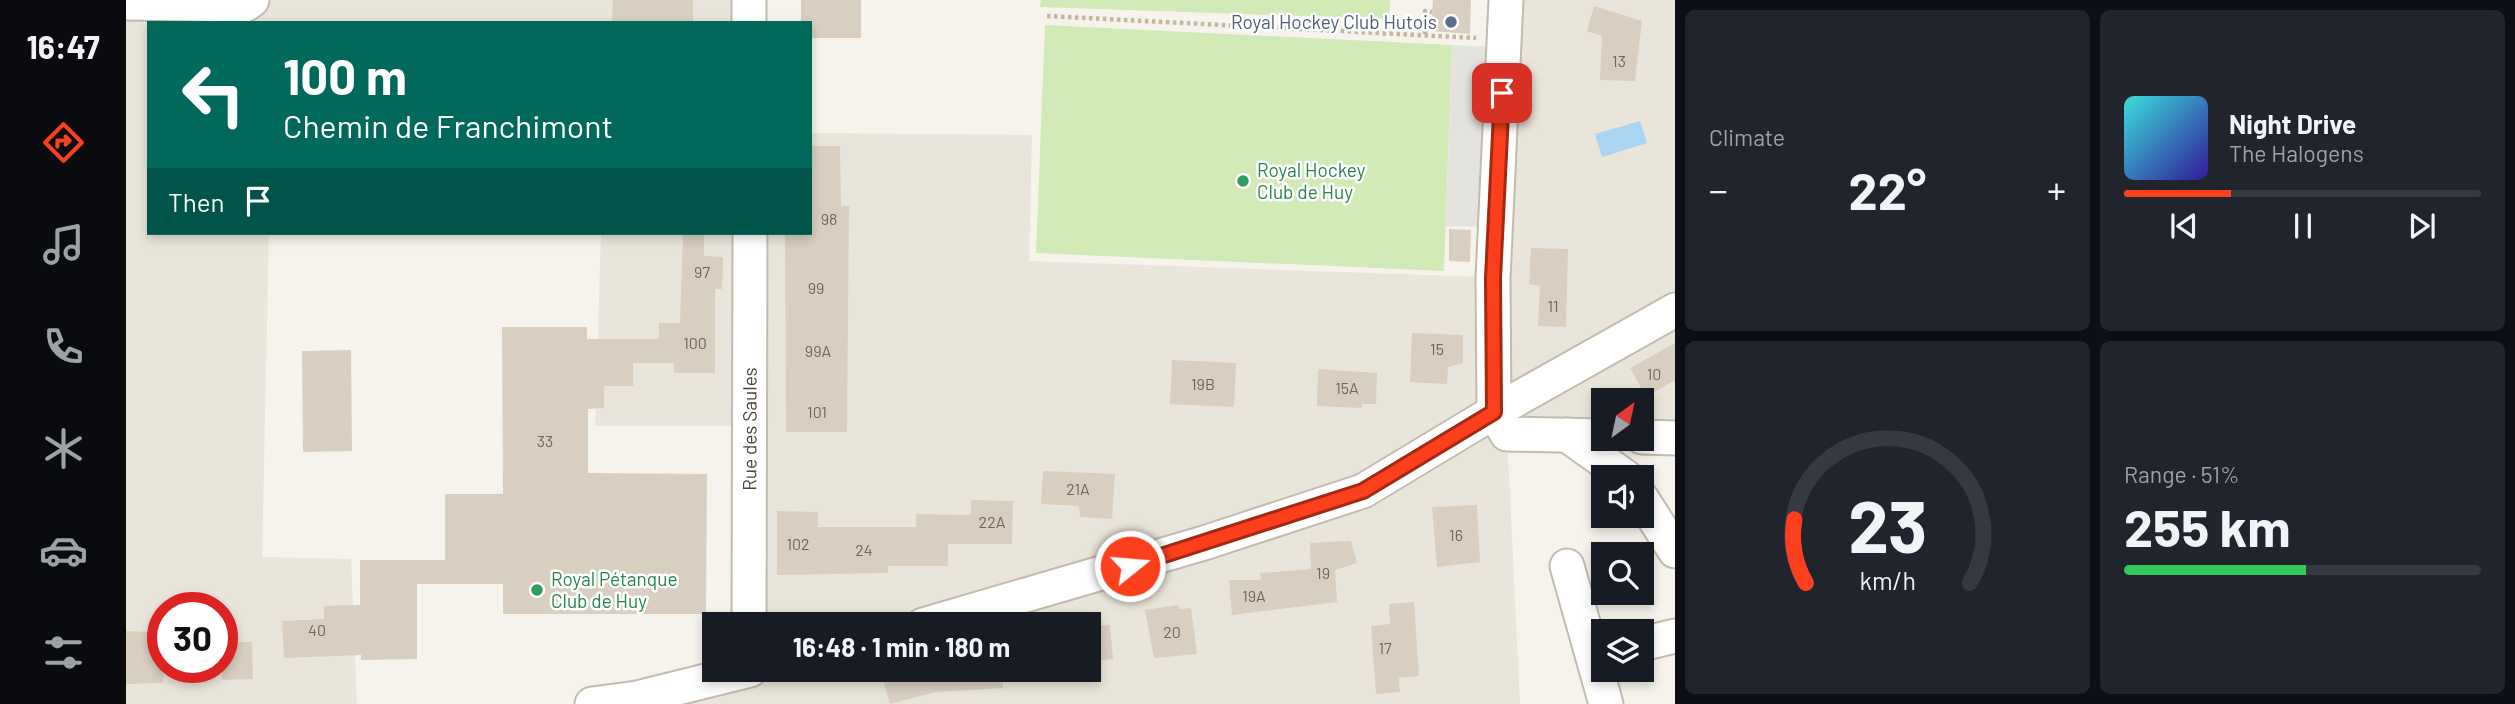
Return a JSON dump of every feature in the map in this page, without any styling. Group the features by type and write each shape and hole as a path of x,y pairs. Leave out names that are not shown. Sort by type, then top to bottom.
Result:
{"street":[{"path":"126,3 245,5 252,0"},
{"path":"749,0 749,21"},
{"path":"1506,0 1493,278 1494,412 1507,434 1591,436"},
{"name":"Rue des Saules","path":"749,612 750,235"},
{"path":"968,612 1205,543 1363,491 1494,412 1675,310"},
{"path":"1567,435 1609,465"},
{"path":"1654,437 1675,438"},
{"path":"1654,518 1675,551"},
{"path":"1567,566 1591,633"},
{"path":"1654,641 1675,636"},
{"path":"592,704 637,698 702,682"},
{"path":"1603,682 1606,704"}],"path":[{"path":"1424,34 1426,11 1432,12"},
{"path":"1047,16 1505,40"}],"shaded area":[{"path":"126,0 749,0 749,21 147,21 147,235 269,235 262,557 351,559 357,704 126,704"},
{"path":"1512,0 1675,0 1675,438 1654,437 1654,388 1591,388 1591,436 1507,434 1520,704 577,704 702,679 702,682 1101,682 1101,612 966,612 1363,491 1494,412"},
{"path":"1452,45 1493,47 1485,227 1446,226"},
{"path":"812,133 1032,135 1029,261 1482,277 1478,412 1361,486 1004,595 937,612 764,612 755,235 812,235"},
{"path":"601,235 750,235 748,426 595,426"}],"green space":[{"path":"1041,0 1390,0 1389,19 1040,7"},
{"name":"Royal Hockey Club de Huy","path":"1045,25 1452,45 1444,271 1036,253"}],"water":[{"path":"1640,121 1647,143 1602,157 1595,134"}],"building":[{"path":"613,0 693,0 693,21 612,21"},
{"path":"801,0 861,0 861,38 812,38 812,21 801,21"},
{"name":"Royal Hockey Club Hutois","path":"1433,0 1471,0 1470,34 1431,31"},
{"path":"1594,6 1642,21 1635,81 1600,80 1602,36 1587,31"},
{"path":"812,146 840,146 841,206 849,206 847,432 786,432 785,235 812,235"},
{"path":"1449,229 1471,230 1470,262 1449,261"},
{"path":"683,235 704,235 704,256 723,257 722,289 715,289 715,373 674,373 674,363 633,363 633,386 604,386 604,408 588,409 588,473 707,474 706,612 503,614 503,584 417,584 417,659 361,660 361,655 284,658 282,621 324,619 324,606 360,605 360,560 445,560 445,494 503,494 502,327 587,327 587,339 659,339 659,323 680,323"},
{"path":"1531,248 1568,249 1566,327 1538,326 1540,286 1529,284"},
{"path":"1412,333 1463,335 1463,363 1448,367 1447,384 1410,382"},
{"path":"1675,343 1675,380 1654,392 1654,388 1641,388 1630,368"},
{"path":"351,350 352,451 303,452 302,351"},
{"path":"1172,360 1236,363 1234,407 1170,404"},
{"path":"1318,369 1377,373 1376,404 1362,404 1362,408 1317,406"},
{"path":"1043,471 1115,474 1112,519 1080,517 1079,506 1041,504"},
{"path":"971,500 1013,501 1012,544 948,544 948,566 888,566 888,573 777,575 777,511 818,512 818,527 916,527 916,514 971,515"},
{"path":"1477,505 1480,562 1437,567 1432,507"},
{"path":"1351,541 1357,563 1335,570 1337,602 1232,615 1229,580 1261,580 1260,573 1311,569 1310,543"},
{"path":"1414,602 1419,676 1399,678 1400,692 1376,694 1371,626 1390,624 1389,604"},
{"path":"1178,605 1179,609 1191,608 1197,654 1154,658 1145,610"},
{"path":"1101,625 1110,625 1113,659 1101,660"},
{"path":"126,631 147,632 147,683 163,683 126,684"},
{"path":"238,642 252,642 253,679 238,679"},
{"path":"884,682 1003,682 1003,688 936,692 890,704"}],"place":[{"name":"Royal Hockey Club Hutois","path":"1451,22"},
{"name":"Royal Hockey Club de Huy","path":"1243,181"},
{"name":"Royal Pétanque Club de Huy","path":"537,590"}],"route":[{"path":"1130,566 1363,491 1494,412 1493,278 1502,93"}]}
